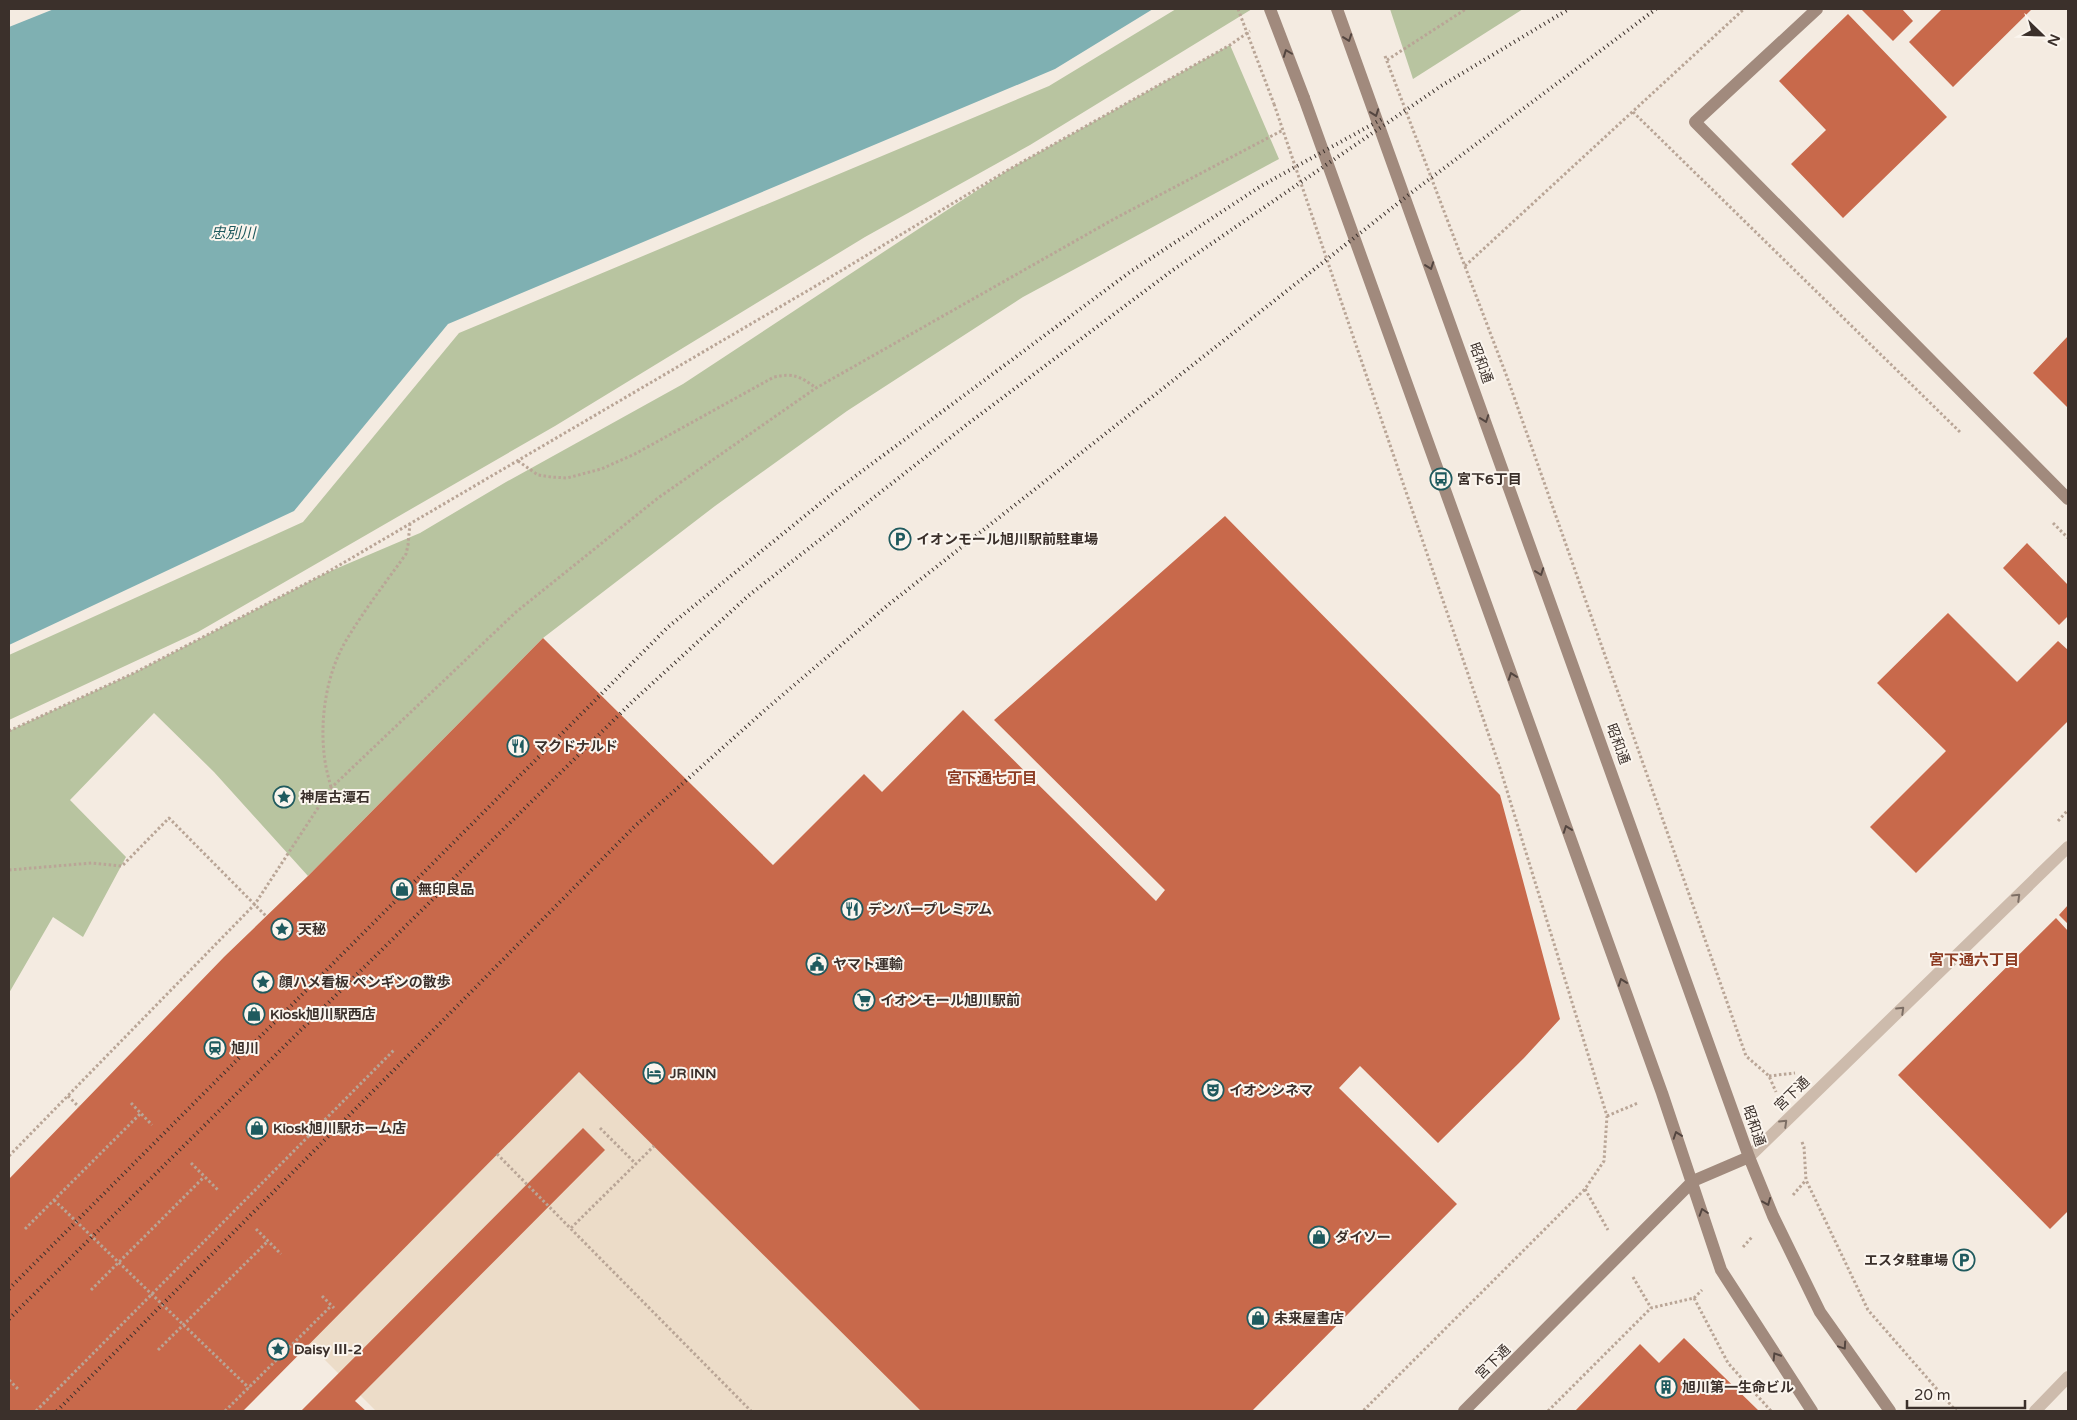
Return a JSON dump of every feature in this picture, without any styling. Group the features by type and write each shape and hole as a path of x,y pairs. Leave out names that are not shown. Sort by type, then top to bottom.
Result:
{"street":[{"path":"1270,9 1304,98 1693,1181 1721,1270 1812,1411"},
{"name":"昭和通","path":"1337,9 1749,1157 1773,1216 1820,1312 1890,1411"},
{"path":"1818,9 1695,122 2068,499"},
{"name":"宮下通","path":"1464,1411 1693,1181 1749,1157 2068,847"},
{"path":"2035,1411 2068,1377"}],"path":[{"path":"1238,9 1283,130 1500,768 1607,1116 1604,1161 1585,1189 1364,1411"},
{"path":"1387,60 1466,9"},
{"path":"1465,266 1744,9"},
{"path":"9,731 134,673 326,573 1008,170 1230,44 1253,29"},
{"path":"1383,50 1507,377 1746,1056 1769,1076"},
{"path":"1633,112 1961,433"},
{"path":"9,1156 255,904 287,852 331,788 516,612 658,498 816,388 1105,224 1283,130"},
{"path":"518,461 538,475 567,478 601,469 633,455 774,377 789,374 800,377 816,388"},
{"path":"2047,517 2068,538"},
{"path":"331,788 324,753 324,719 329,683 346,639 406,554 410,523"},
{"path":"9,870 92,864 122,866 169,818 266,916"},
{"path":"36,1411 395,1049"},
{"path":"68,1096 79,1107"},
{"path":"130,1103 152,1125"},
{"path":"25,1229 140,1113"},
{"path":"600,1128 636,1164"},
{"path":"571,1228 654,1146"},
{"path":"1804,1147 1806,1180 1868,1310 1956,1411"},
{"path":"497,1154 751,1411"},
{"path":"191,1163 219,1191"},
{"path":"91,1290 204,1177"},
{"path":"1548,1411 1651,1308 1694,1298 1806,1180"},
{"path":"54,1200 249,1388"},
{"path":"256,1229 281,1254"},
{"path":"158,1350 268,1241"},
{"path":"226,1411 332,1307 322,1296"},
{"path":"1694,1298 1728,1363 1771,1411"},
{"path":"9,1380 19,1390"}],"green space":[{"path":"1176,9 1252,9 1030,145 865,237 555,426 198,632 9,720 9,655 303,522 459,333 1049,86"},
{"path":"1390,9 1523,9 1413,79"},
{"path":"1230,45 1279,159 1023,297 847,411 715,506 543,638 308,876 214,772 154,713 70,800 126,857 83,937 53,917 9,993 9,731 134,673 326,573 420,533 506,482 683,384 1008,170"}],"shaded area":[{"path":"308,876 542,1108 579,1072 922,1411 376,1411 309,1344 224,957"}],"water":[{"name":"忠別川","path":"54,9 1153,9 1055,69 448,324 294,511 9,645 9,27"}],"building":[{"path":"1863,9 1902,9 1913,21 1893,41"},
{"path":"1942,9 2032,9 1953,87 1909,42"},
{"path":"1848,14 1947,117 1843,218 1791,164 1826,130 1779,81"},
{"path":"2068,336 2068,408 2033,373"},
{"path":"1225,516 1500,795 1560,1019 1524,1058 1438,1143 1360,1066 1339,1088 1457,1204 1252,1411 921,1411 579,1072 243,1411 9,1411 9,1179 224,957 308,876 543,638 773,865 864,774 882,792 963,710 1156,901 1165,890 994,720"},
{"path":"2027,543 2068,585 2068,616 2059,625 2003,568"},
{"path":"1948,613 2017,682 2058,641 2068,650 2068,721 1916,873 1870,827 1946,751 1877,683"},
{"path":"2068,905 2068,924 2059,915"},
{"path":"2056,918 2068,931 2068,1211 2050,1229 1898,1075"},
{"path":"583,1128 605,1150 355,1401 366,1411 301,1411"},
{"name":"旭川第一生命ビル","path":"1684,1338 1759,1411 1575,1411 1640,1344 1659,1363"}],"railway":[{"path":"9,1319 632,702 748,596 965,426 1173,270 1441,86 1569,9"},
{"path":"57,1411 635,826 765,710 888,605 1411,193 1656,9"},
{"path":"9,1289 668,627 838,489 1130,272 1261,186 1382,119"}],"place":[{"name":"宮下6丁目","path":"1441,479"},
{"name":"イオンモール旭川駅前駐車場","path":"900,539"},
{"name":"マクドナルド","path":"518,746"},
{"name":"神居古潭石","path":"284,797"},
{"name":"無印良品","path":"402,889"},
{"name":"デンバープレミアム","path":"852,909"},
{"name":"天秘","path":"282,929"},
{"name":"ヤマト運輸","path":"817,964"},
{"name":"顔ハメ看板 ペンギンの散歩","path":"263,982"},
{"name":"イオンモール旭川駅前","path":"864,1000"},
{"name":"Kiosk旭川駅西店","path":"254,1014"},
{"name":"旭川","path":"215,1048"},
{"name":"JR INN","path":"654,1073"},
{"name":"イオンシネマ","path":"1213,1090"},
{"name":"Kiosk旭川駅ホーム店","path":"257,1128"},
{"name":"ダイソー","path":"1319,1237"},
{"name":"エスタ駐車場","path":"1964,1260"},
{"name":"未来屋書店","path":"1258,1318"},
{"name":"Daisy Ⅲ-2","path":"278,1349"},
{"name":"旭川第一生命ビル","path":"1666,1387"}],"district":[{"name":"宮下通七丁目","path":"992,778"},
{"name":"宮下通六丁目","path":"1974,960"}]}
